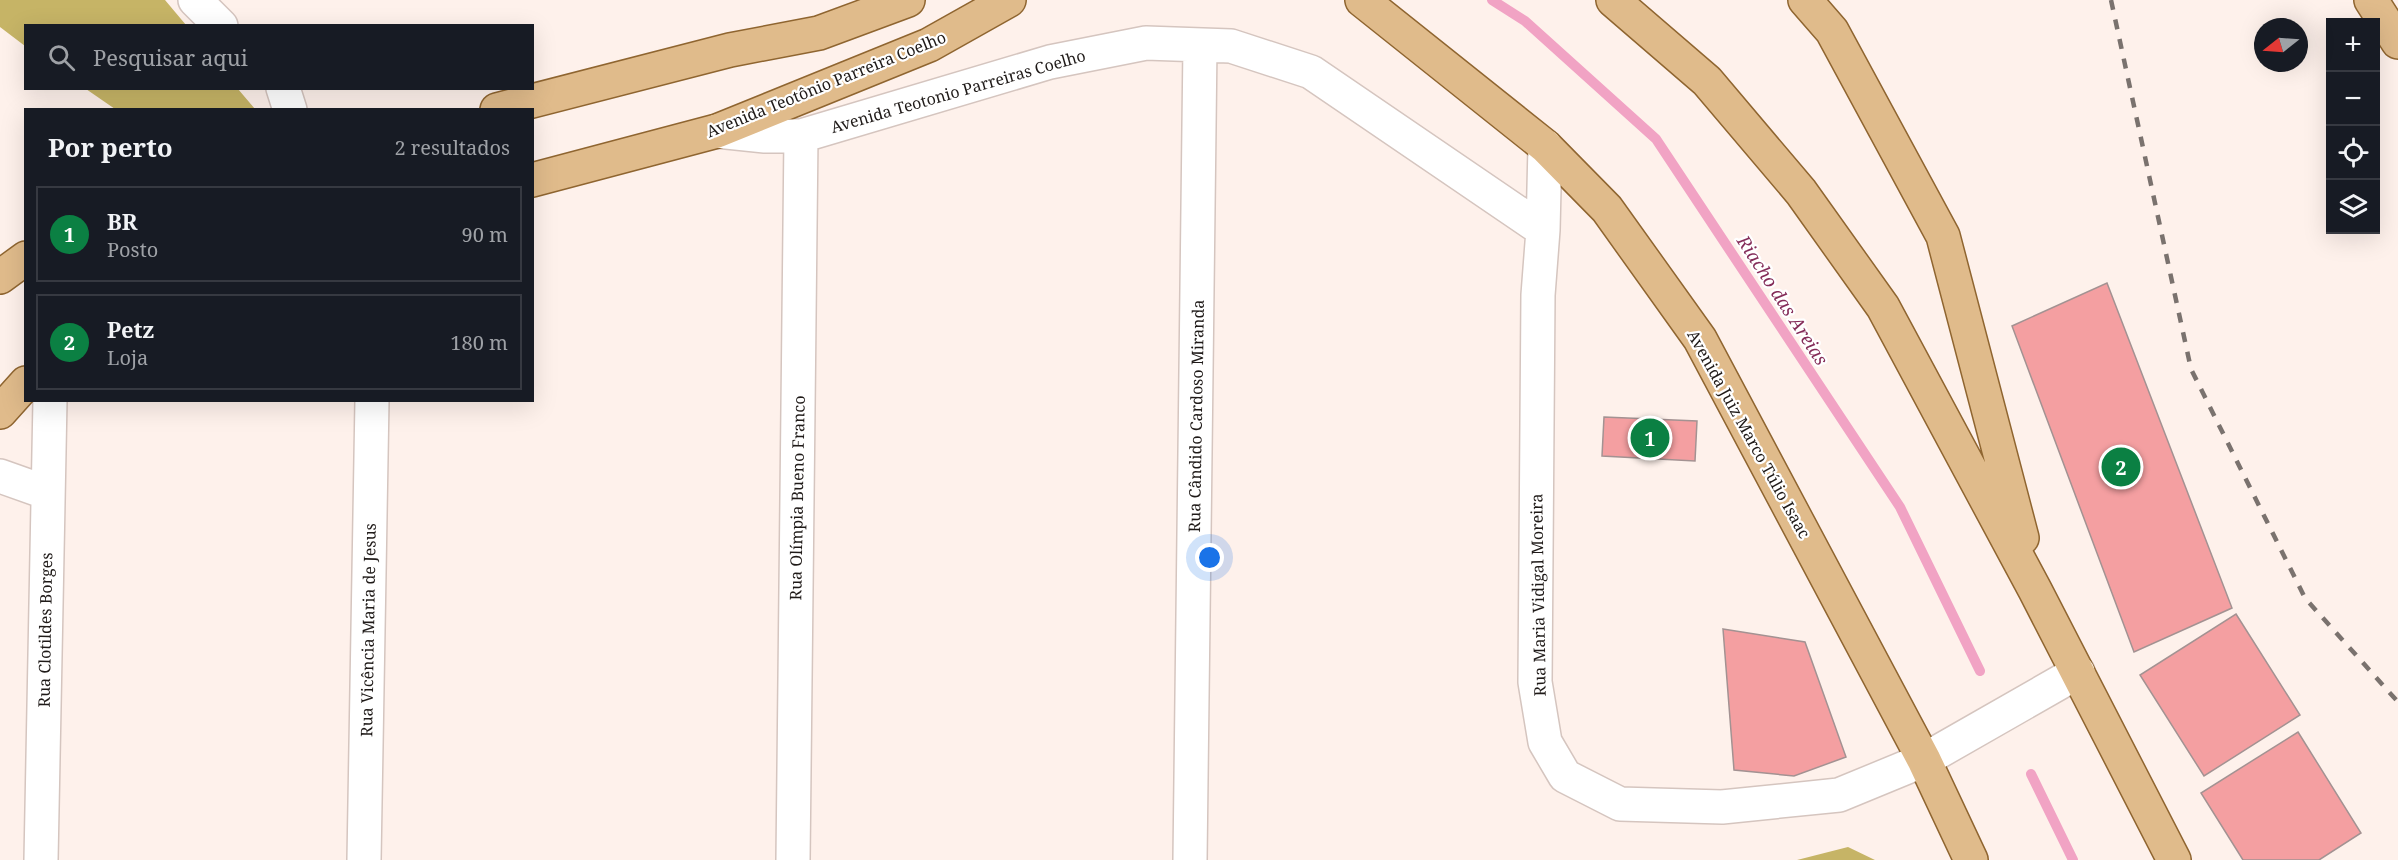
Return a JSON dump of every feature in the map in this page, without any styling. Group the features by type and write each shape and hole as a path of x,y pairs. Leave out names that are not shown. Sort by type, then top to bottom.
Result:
{"main road":[{"path":"505,108 730,50 819,33 908,0"},
{"name":"Avenida Teotônio Parreira Coelho","path":"534,179 717,131 929,45 1009,0"},
{"name":"Avenida Juiz Marco Túlio Isaac","path":"1362,0 1545,146 1607,209 1700,339 1924,760 1971,860"},
{"path":"1613,0 1707,81 1802,192 1883,307 2035,590 2174,860"},
{"path":"1805,0 1832,31 1942,236 2035,590"},
{"path":"2371,0 2398,42"},
{"path":"0,412 24,386"}],"street":[{"path":"195,0 218,24"},
{"name":"Avenida Teotonio Parreiras Coelho","path":"717,131 765,136 801,136 1050,62 1146,43 1231,46 1311,72 1543,230"},
{"name":"Rua Cândido Cardoso Miranda","path":"1190,860 1200,45"},
{"path":"284,90 289,108"},
{"name":"Rua Olímpia Bueno Franco","path":"794,860 801,136"},
{"name":"Rua Maria Vidigal Moreira","path":"1545,146 1543,230 1538,295 1535,682 1545,742 1565,776 1620,804 1722,807 1839,795 1924,760 2078,672"},
{"name":"Rua Clotildes Borges","path":"41,860 50,402"},
{"name":"Rua Vicência Maria de Jesus","path":"364,860 372,402"},
{"path":"0,476 48,492"}],"shaded area":[{"path":"0,0 165,0 185,24 24,24 24,45 0,27"},
{"path":"87,90 239,90 254,108 114,108"},
{"path":"1848,847 1875,860 1797,860"}],"building":[{"path":"2107,283 2232,608 2134,652 2012,326"},
{"path":"1604,417 1697,421 1695,461 1602,456"},
{"path":"2236,614 2300,715 2204,776 2140,675"},
{"path":"1723,629 1805,642 1846,757 1794,776 1734,770"},
{"path":"2298,732 2361,833 2319,860 2243,860 2201,793"}],"waterway":[{"name":"Riacho das Areias","path":"1492,0 1525,21 1656,139 1900,507 1980,671"},
{"name":"Riacho das Areias","path":"2031,774 2073,860"}],"railway":[{"path":"2111,0 2191,369 2305,598 2398,702"}],"place":[{"name":"BR","path":"1650,438"},
{"name":"Petz","path":"2121,467"}]}
